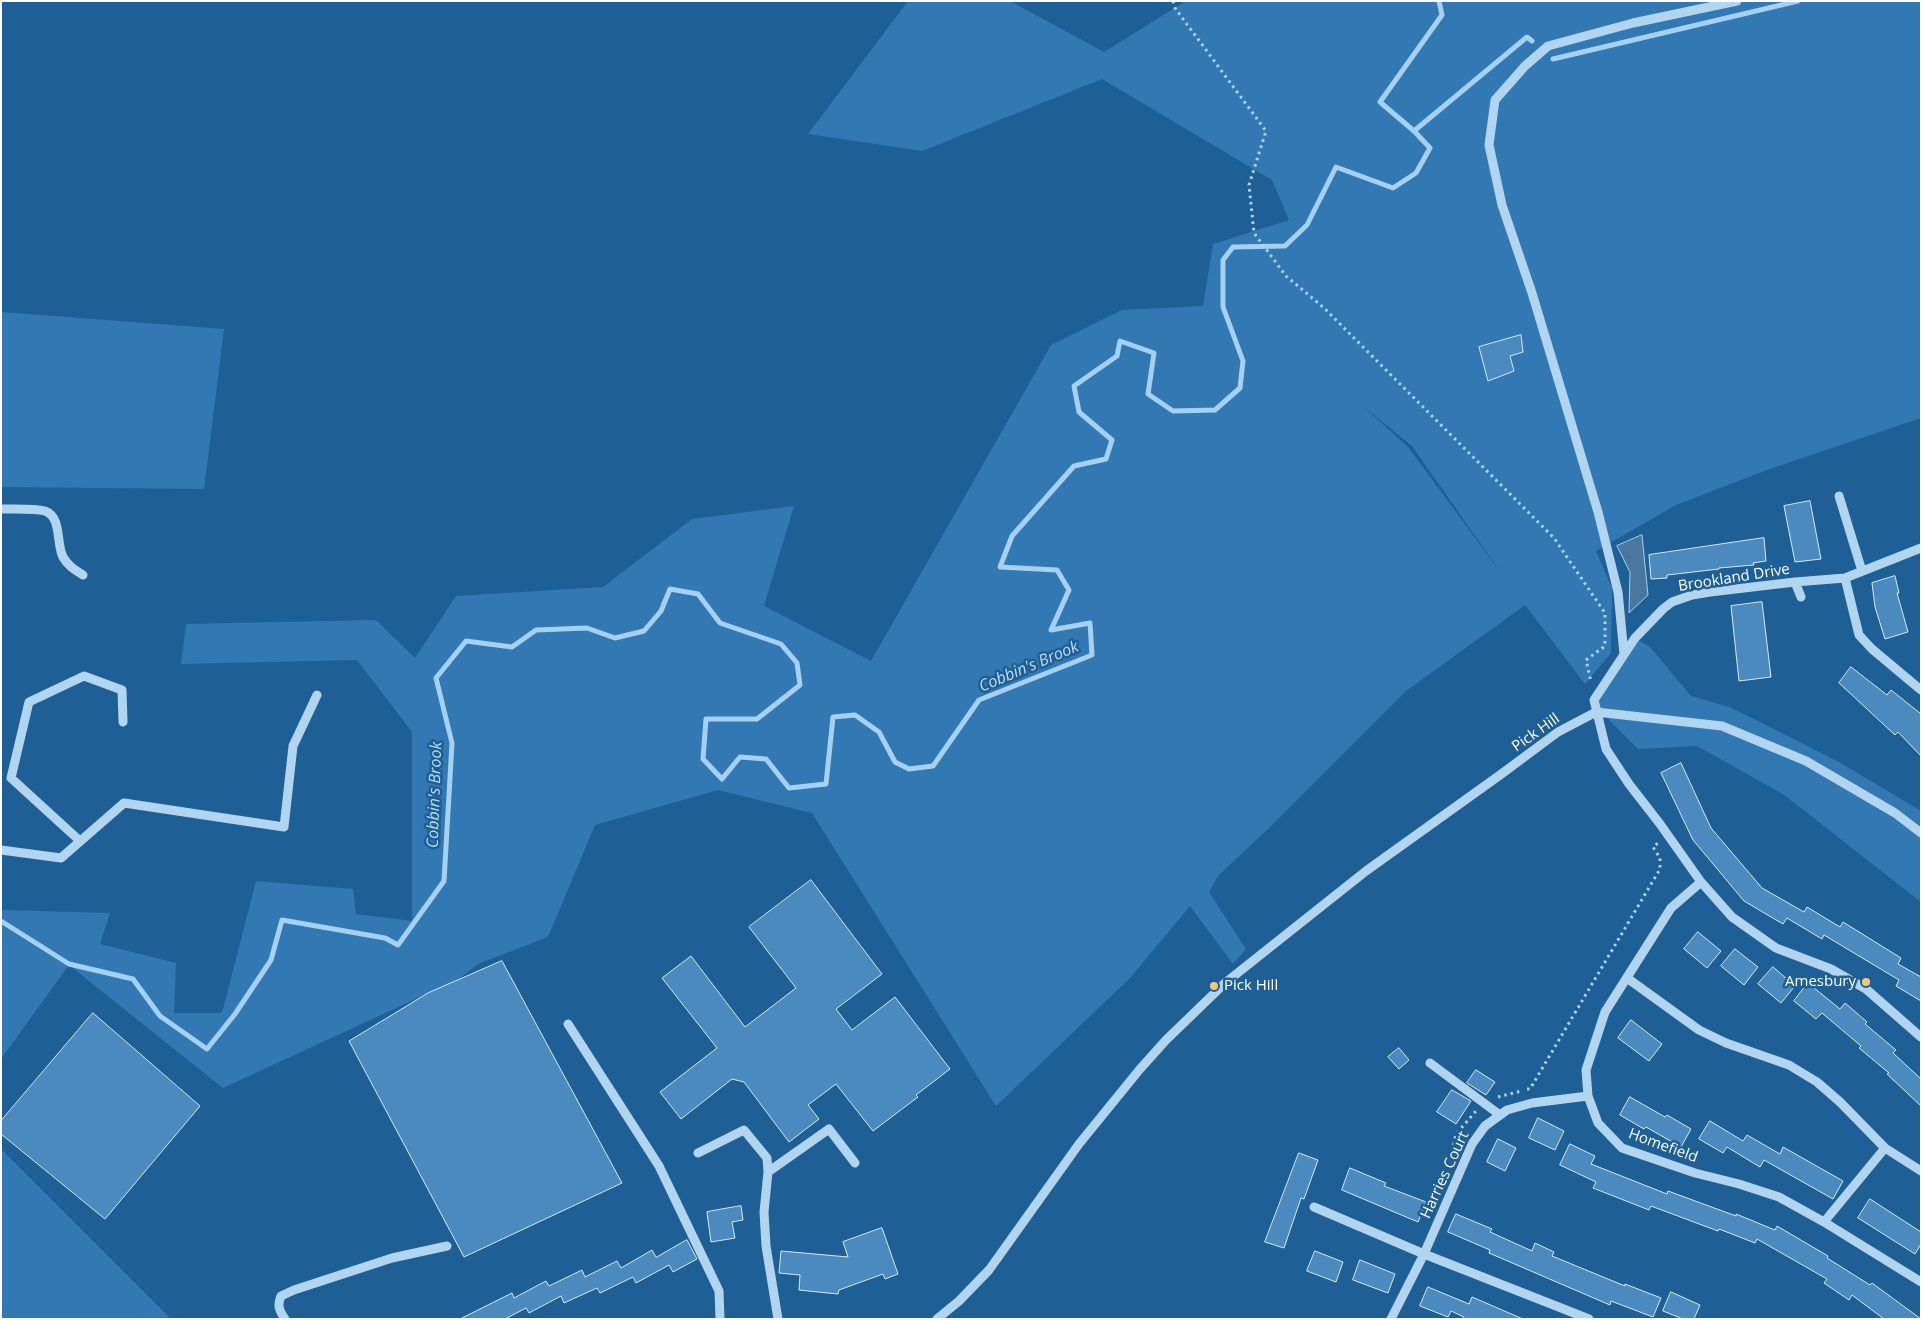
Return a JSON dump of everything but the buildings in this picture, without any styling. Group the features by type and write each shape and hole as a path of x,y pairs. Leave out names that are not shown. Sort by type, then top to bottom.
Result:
{"street":[{"path":"1624,654 1618,592 1598,512 1532,292 1502,205 1489,145 1495,100 1525,66 1548,46 1633,24 1737,1"},
{"path":"1839,496 1862,571"},
{"path":"1,509 44,511 52,515 56,524 59,547 64,558 71,568 83,575"},
{"name":"Brookland Drive","path":"1594,700 1642,630 1663,608 1672,602 1692,595 1710,592 1845,578 1921,548"},
{"path":"1845,578 1859,635 1878,654 1921,690"},
{"path":"1795,582 1801,597"},
{"path":"80,841 11,778 29,702 84,676 122,690 123,722"},
{"path":"1,850 61,858 124,803 284,826 293,746 317,695"},
{"path":"1594,700 1606,748 1629,784 1668,834 1701,882 1732,917 1776,948 1831,969 1866,989 1921,1036"},
{"path":"1596,712 1722,726 1806,761 1895,813 1921,833"},
{"name":"Pick Hill","path":"937,1319 959,1301 989,1270 1078,1144 1140,1069 1166,1040 1225,983 1366,870 1500,776 1558,732 1596,712"},
{"name":"Homefield","path":"1701,882 1672,908 1605,1012 1586,1070 1588,1096 1598,1123 1622,1148 1695,1173 1779,1196 1921,1282"},
{"path":"1627,978 1699,1030 1734,1046 1789,1065 1817,1082 1840,1102 1885,1148 1921,1172"},
{"path":"568,1024 660,1166 719,1291 720,1319"},
{"path":"1430,1063 1500,1115"},
{"name":"Harries Court","path":"1391,1319 1424,1254 1472,1144 1485,1126 1507,1110 1532,1103 1588,1096"},
{"path":"768,1172 829,1129 855,1163"},
{"path":"698,1152 744,1130 766,1158 768,1172 764,1212 765,1238 778,1319"},
{"path":"1824,1222 1885,1148"},
{"path":"1314,1207 1424,1254 1589,1319"},
{"path":"285,1319 278,1309 278,1303 281,1296 294,1290 392,1258 447,1246"}],"path":[{"path":"1173,1 1175,8 1266,131 1249,185 1254,233 1286,276 1324,308 1554,538 1605,613 1605,646 1586,660 1594,700"},
{"path":"1468,1154 1453,1147 1456,1134 1466,1120 1486,1103 1500,1096 1530,1089 1660,869 1660,858 1653,847 1668,834"}],"shaded area":[{"path":"908,1 1010,1 1104,52 1186,1 1921,1 1921,418 1767,470 1676,505 1596,551 1612,588 1611,653 1585,684 1525,605 1406,691 1269,828 1218,876 1209,892 1246,949 1233,964 1190,906 1130,978 996,1106 812,813 718,790 595,825 548,937 478,964 459,979 223,1088 69,965 1,1059 1,910 110,913 100,944 176,963 174,1013 222,1013 256,881 353,889 356,914 412,921 412,732 357,660 181,664 186,624 376,620 415,658 456,596 603,587 692,519 794,506 764,606 871,661 1051,345 1122,310 1203,306 1213,244 1289,220 1272,180 1102,79 922,151 808,134","holes":["1363,406 1412,446 1504,577 1408,447"]},
{"path":"1,312 224,329 204,489 1,487"},
{"path":"1642,535 1648,595 1629,613 1630,572 1617,546"},
{"path":"1635,638 1650,647 1691,696 1729,707 1752,718 1839,762 1921,811 1921,902 1783,794 1697,746 1638,749 1610,721 1594,700"},
{"path":"1,1149 171,1319 1,1319"}],"waterway":[{"name":"Cobbin's Brook","path":"1,921 69,964 133,979 160,1016 207,1049 235,1014 271,960 282,920 385,938 398,945 444,881 452,743 436,678 466,641 512,647 536,630 587,628 615,638 644,631 661,611 670,589 698,594 720,623 781,644 797,663 800,685 757,719 706,719 703,759 722,779 740,757 766,759 789,788 826,784 833,717 855,715 879,732 895,762 909,769 933,766 979,700 1092,655 1090,623 1051,630 1069,590 1057,570 1000,567 1012,536 1074,466 1106,459 1112,440 1079,412 1074,386 1117,356 1120,341 1154,353 1148,394 1173,411 1215,410 1240,388 1243,361 1223,307 1223,260 1233,247 1285,246 1307,225 1336,167 1393,188 1416,173 1430,148 1414,131 1380,102 1442,15 1439,1"},
{"path":"1553,59 1798,1"},
{"path":"1414,131 1527,37 1532,41"}],"place":[{"name":"Amesbury","path":"1866,982"},
{"name":"Pick Hill","path":"1214,986"}]}
